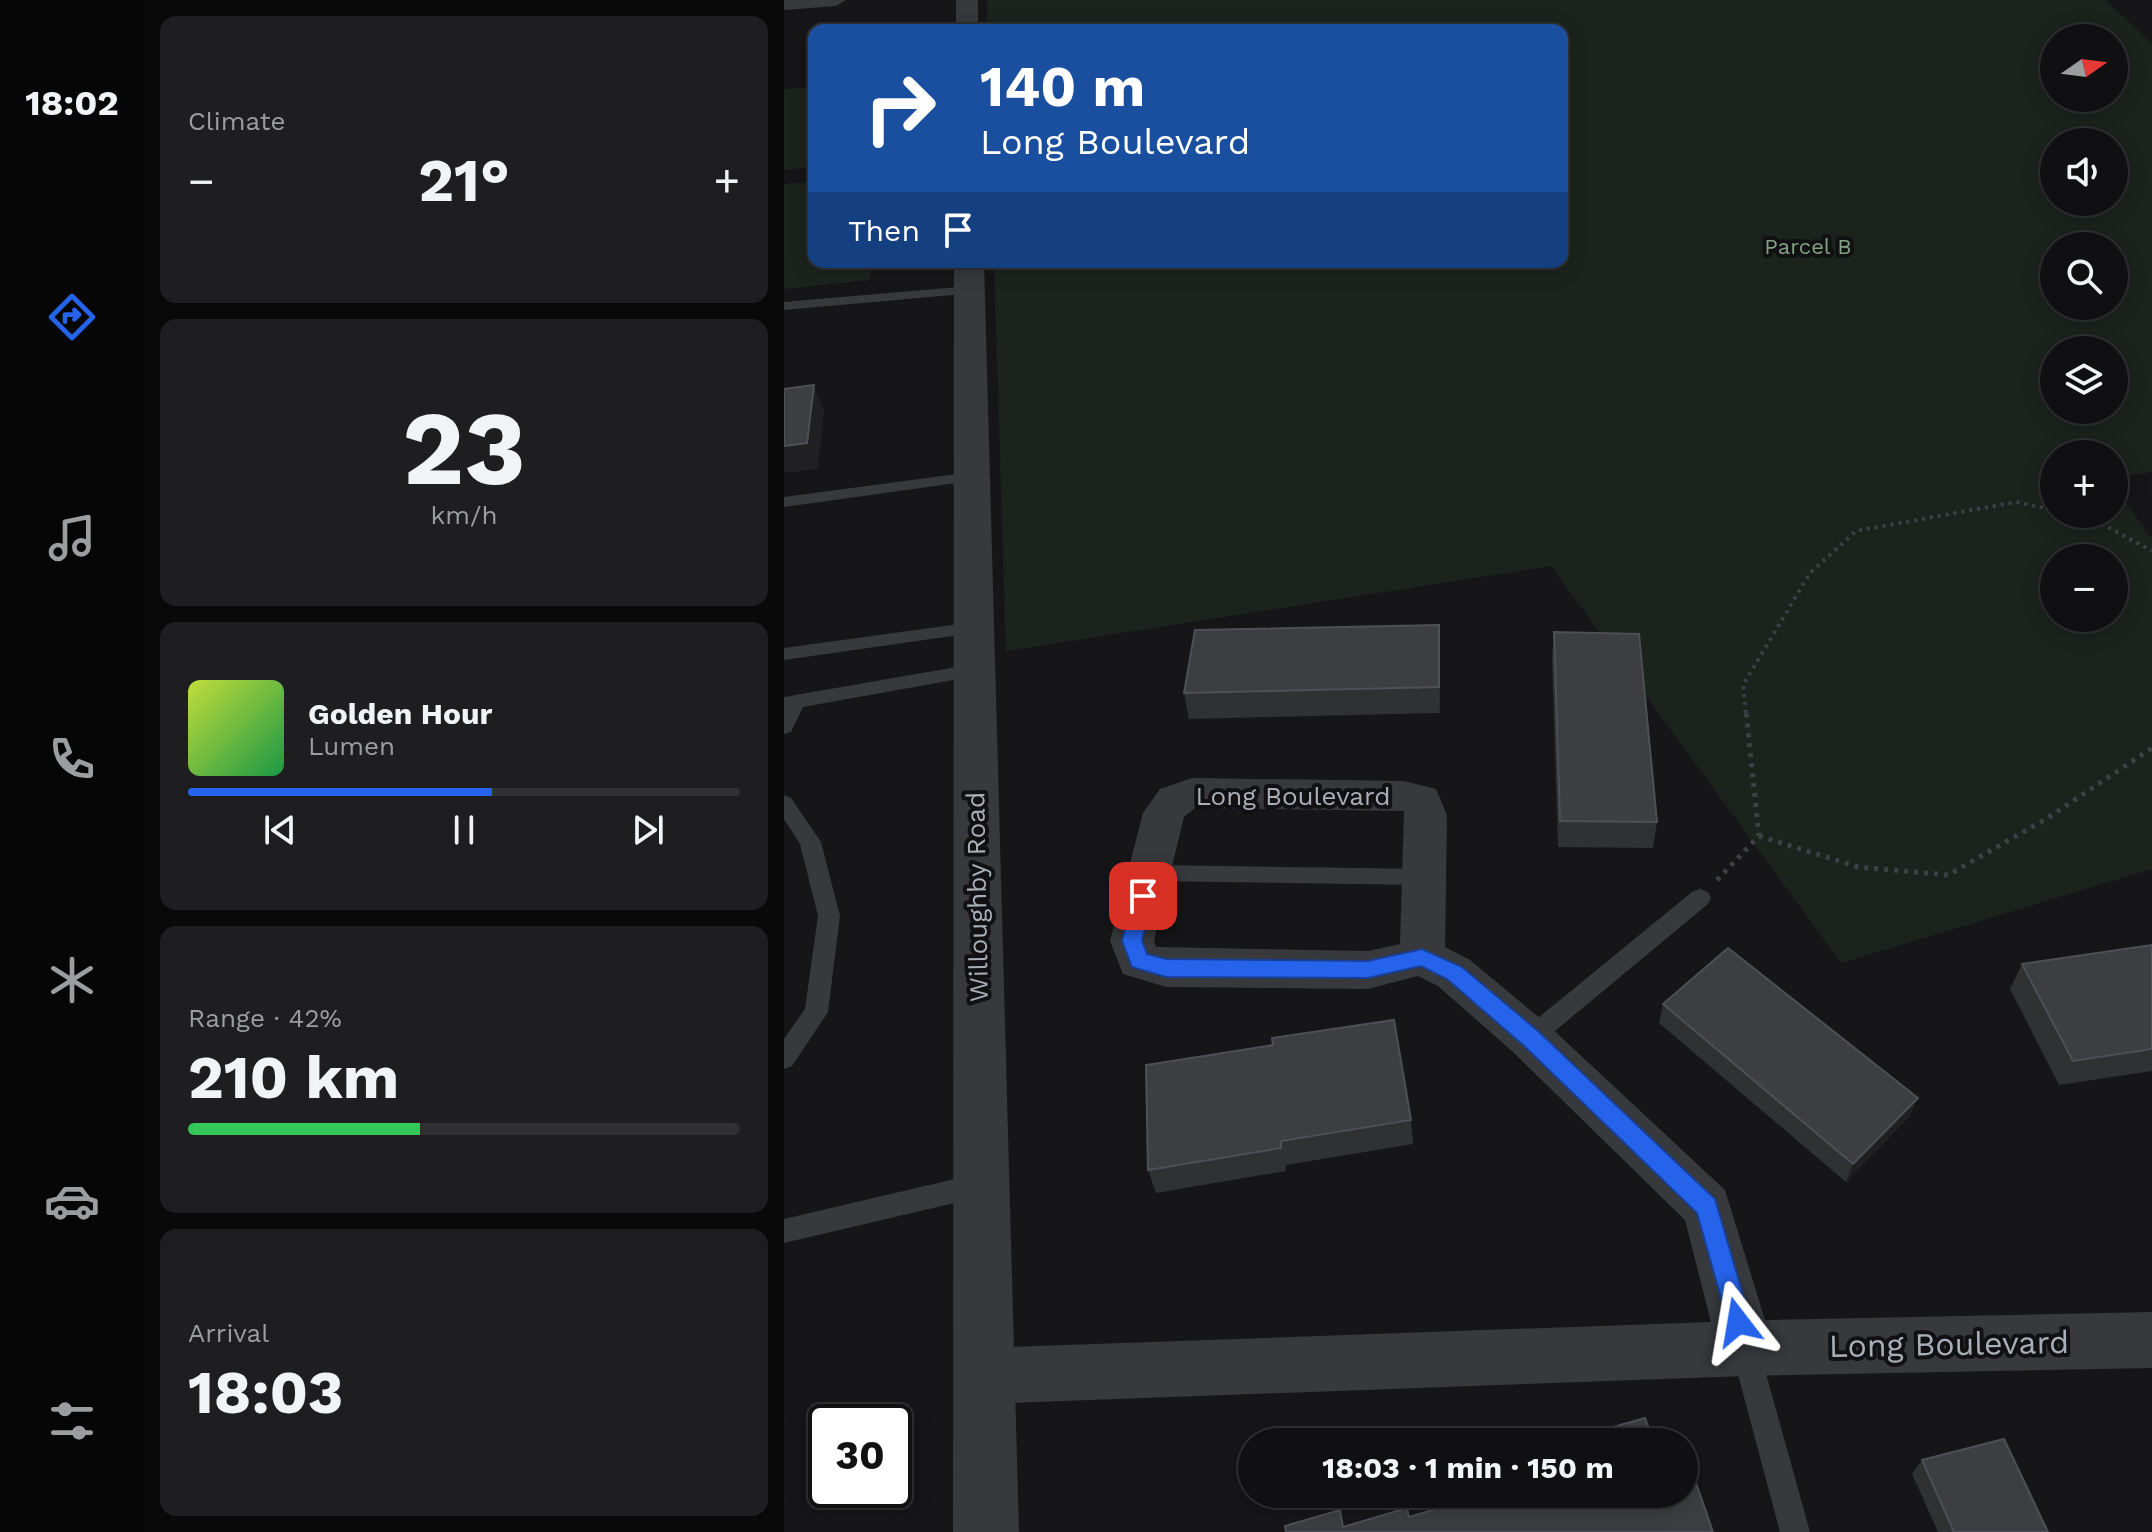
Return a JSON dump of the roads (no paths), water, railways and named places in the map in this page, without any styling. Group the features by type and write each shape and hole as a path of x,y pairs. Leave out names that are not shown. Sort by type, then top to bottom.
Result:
{"street":[{"path":"784,4 836,0"},
{"path":"967,0 967,24"},
{"name":"Willoughby Road","path":"970,276 986,1532"},
{"name":"Long Boulevard","path":"1192,793 1404,796 1422,800 1426,815 1422,957 1368,970 1166,968 1139,961 1132,941 1149,873 1164,813 1174,800 1192,793"},
{"path":"1422,957 1454,973 1530,1038 1707,1207 1745,1348"},
{"name":"Long Boulevard","path":"982,1376 1745,1348 2152,1340"}],"lane":[{"path":"784,306 921,292 970,276"},
{"path":"784,502 972,477"},
{"path":"784,654 974,649"},
{"path":"784,727 790,703 974,649"},
{"path":"784,803 810,842 829,916 816,1012 784,1059"},
{"path":"1149,873 1425,877"},
{"path":"1530,1038 1700,898"},
{"path":"784,1231 980,1185"},
{"path":"1745,1348 1795,1532"}],"park label":[{"name":"Parcel B","path":"1808,246"}]}
